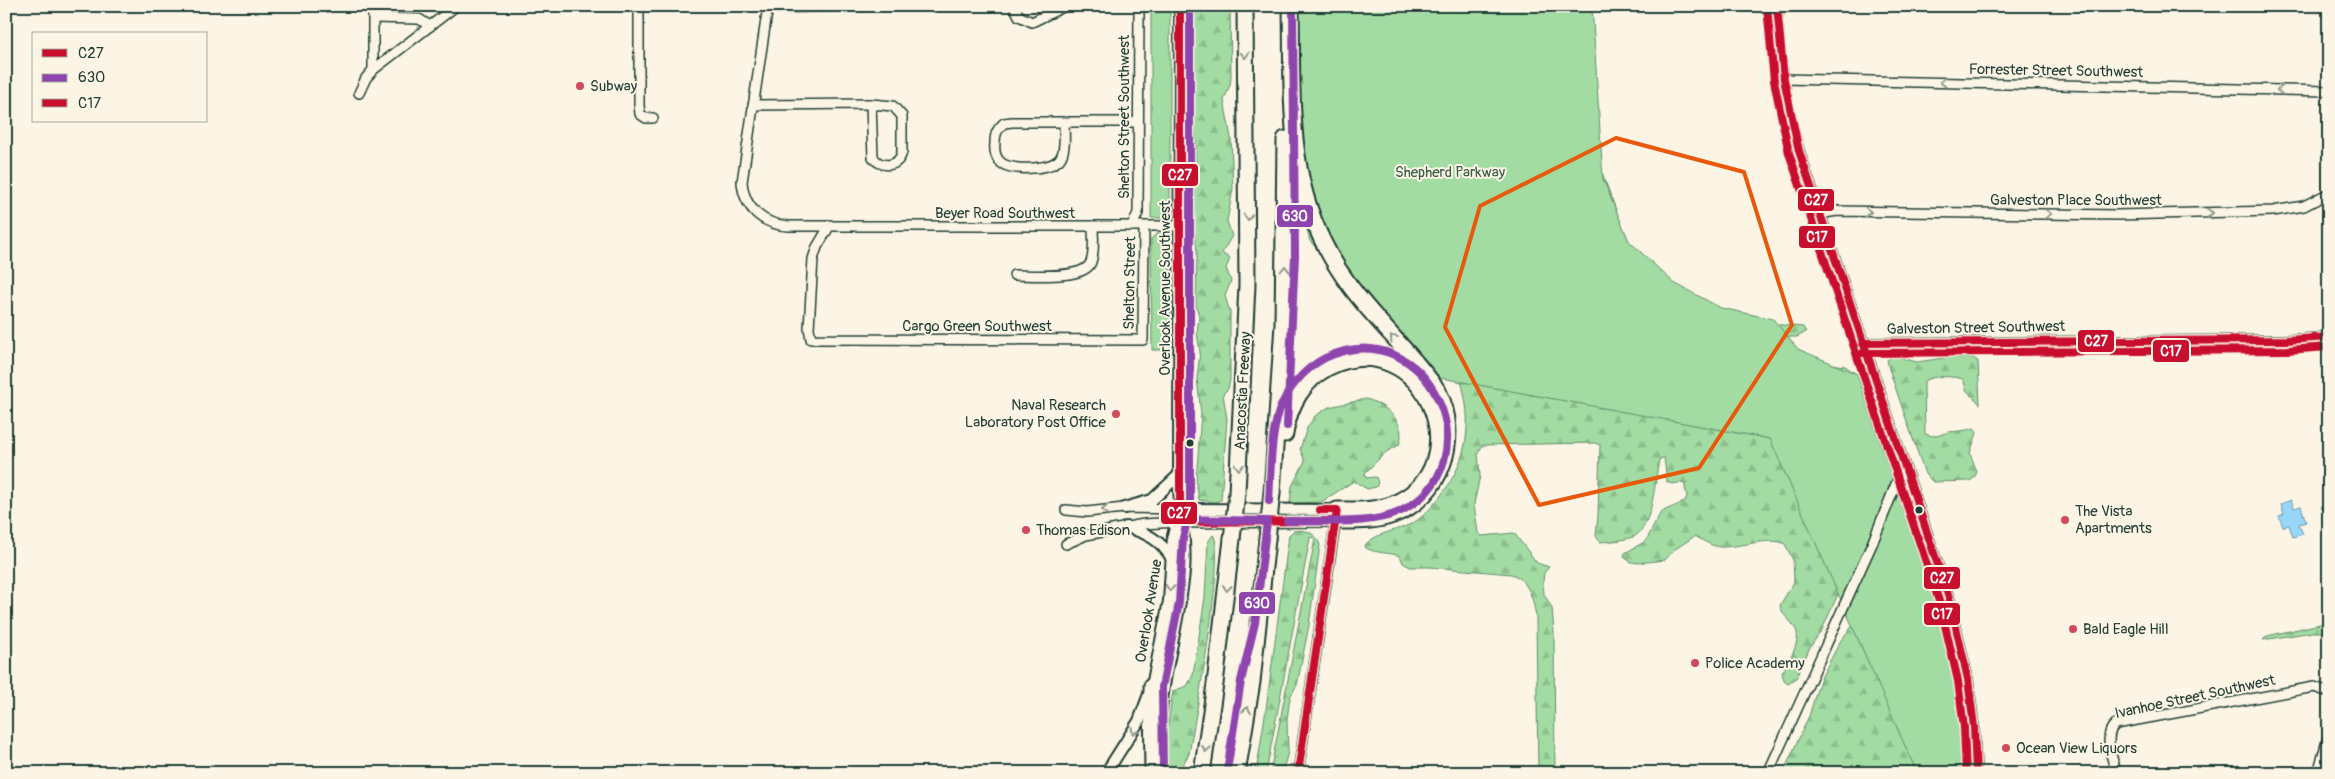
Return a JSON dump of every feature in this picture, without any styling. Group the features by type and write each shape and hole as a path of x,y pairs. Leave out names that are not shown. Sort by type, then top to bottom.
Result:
{"highway":[{"name":"Anacostia Freeway","path":"1202,773 1216,684 1237,493 1247,285 1245,6"},
{"path":"1276,492 1285,256 1283,6"},
{"path":"1291,6 1294,142 1300,178 1310,215 1342,276 1438,391 1445,410 1449,432 1446,452 1437,477 1425,494 1414,504 1395,514 1382,518 1336,515"},
{"path":"1237,773 1252,682 1276,492 1287,422 1293,405 1307,383 1318,373 1341,362 1365,359 1388,364 1413,378 1429,400 1437,424 1438,439 1434,459 1420,483 1400,500 1374,509 1336,515"},
{"path":"1152,686 1154,773"}],"street":[{"path":"373,6 373,70"},
{"path":"359,94 366,78 373,70 456,6"},
{"path":"639,6 640,114 646,118 652,118"},
{"path":"768,7 868,6"},
{"path":"1014,6 1019,16 1029,22 1036,21 1050,10 1065,6"},
{"name":"Shelton Street Southwest","path":"1132,226 1138,213 1139,6"},
{"name":"Overlook Avenue Southwest","path":"1180,6 1180,509"},
{"path":"1777,6 1778,41 1783,79 1796,142 1946,590 1960,638 1971,702 1976,773"},
{"name":"Beyer Road Southwest","path":"768,7 742,176 743,188 748,202 761,218 775,224 1180,226"},
{"path":"373,18 419,19 430,26"},
{"name":"Forrester Street Southwest","path":"1783,79 2329,91"},
{"path":"753,105 871,104 893,106 902,116 902,152 901,157 895,163 884,165 875,161 872,157 871,104"},
{"path":"1064,122 1063,153 1060,160 1052,166 1015,168 1002,164 997,157 994,149 996,133 1004,123 1064,122 1138,122"},
{"name":"Galveston Place Southwest","path":"1820,214 1837,212 2118,216 2273,211 2304,206 2329,193"},
{"name":"Cargo Green Southwest","path":"830,225 816,247 812,259 809,328 811,339 1143,340"},
{"path":"1014,275 1074,274 1085,270 1091,262 1093,226"},
{"name":"Shelton Street","path":"1143,340 1144,227"},
{"name":"Galveston Street Southwest","path":"1863,343 2287,340 2329,336"},
{"path":"1768,773 1872,544 1904,464"},
{"path":"1124,508 1152,500 1179,475"},
{"path":"1066,510 1087,512 1124,508 1180,509 1336,515"},
{"name":"Overlook Avenue","path":"1154,773 1159,759 1165,680 1183,582 1185,547 1179,522 1180,509"},
{"path":"1066,544 1081,536 1126,527 1179,522 1336,515"},
{"path":"1298,773 1336,515"},
{"name":"Overlook Avenue","path":"1106,773 1136,727 1152,686 1168,601 1173,536 1179,522"},
{"path":"1126,527 1152,536 1164,546 1172,559"},
{"name":"Ivanhoe Street Southwest","path":"2116,773 2109,737 2110,730 2116,724 2314,687 2329,692"},
{"path":"2318,773 2329,734"}],"highlighted area":[{"path":"1616,138 1744,172 1792,325 1699,468 1539,505 1445,327 1480,206"}],"green space":[{"path":"1151,6 1170,6 1170,212 1166,218 1151,218"},
{"path":"1193,6 1230,6 1231,78 1224,100 1231,138 1233,189 1227,221 1232,236 1222,253 1230,259 1226,268 1231,281 1225,296 1230,312 1230,380 1228,389 1223,394 1227,419 1221,500 1215,502 1199,500 1196,482 1201,414 1197,378 1200,352 1197,333 1199,316 1196,305 1197,252 1194,227 1196,144 1192,92"},
{"name":"Shepherd Parkway","path":"1297,6 1592,6 1603,179 1629,241 1674,283 1721,308 1773,319 1798,349 1857,374 1976,725 1967,773 1917,773 1770,439 1425,375 1310,241 1298,197 1300,82"},
{"path":"1601,170 1628,242 1662,279 1722,309 1762,323 1803,327 1806,332 1797,337 1753,337 1826,363 1845,366 1855,373 1855,556 1822,630 1810,647 1796,678 1788,683 1784,680 1782,673 1794,651 1797,633 1782,612 1780,605 1794,582 1793,560 1785,544 1772,541 1720,547 1695,536 1674,550 1665,560 1631,562 1624,557 1625,553 1646,541 1661,512 1684,502 1687,497 1684,482 1672,484 1667,482 1664,457 1659,460 1649,513 1641,531 1635,536 1626,539 1600,542 1596,536 1600,445 1595,443 1483,445 1478,453 1480,476 1474,504 1478,533 1482,536 1514,533 1537,563 1549,567 1544,573 1543,582 1544,594 1552,608 1554,632 1555,773 1538,773 1536,618 1532,598 1526,586 1511,574 1410,567 1403,563 1400,556 1370,550 1365,545 1375,537 1417,521 1430,509 1448,485 1456,471 1466,442 1467,410 1460,378"},
{"path":"1156,234 1166,234 1170,242 1171,341 1162,350 1152,350 1151,239"},
{"path":"1894,356 1917,362 1957,356 1973,358 1978,361 1980,404 1967,391 1963,379 1944,377 1924,381 1925,434 1935,436 1974,428 1977,433 1970,453 1977,472 1970,481 1933,482 1925,474 1889,369 1887,360"},
{"path":"1366,399 1380,405 1393,416 1398,422 1401,437 1399,445 1386,452 1365,473 1366,478 1376,477 1378,483 1376,487 1367,489 1354,481 1321,502 1290,503 1292,486 1305,461 1300,449 1307,428 1315,416 1329,407"},
{"path":"1902,494 1939,603 1951,649 1964,773 1783,773 1809,716 1820,680 1841,640 1854,624"},
{"path":"1293,531 1310,532 1316,537 1320,545 1309,625 1297,685 1290,697 1287,720 1288,752 1282,773 1270,773 1315,539 1312,537 1310,538 1266,773 1256,773 1289,535"},
{"path":"1213,535 1216,548 1216,572 1213,604 1189,754 1181,767 1166,770 1167,731 1173,691 1187,686 1193,675 1205,597 1208,542"},
{"path":"2329,622 2329,632 2312,632 2263,640 2267,636"}],"water":[{"path":"2291,500 2294,508 2301,506 2306,522 2299,524 2303,534 2293,537 2289,525 2283,527 2279,516 2284,514 2281,504"}],"transit line":[{"name":"C27","path":"1180,6 1180,509 1176,522 1336,521"},
{"name":"630","path":"1163,773 1162,687 1179,603 1183,538 1190,509 1190,6"},
{"name":"630","path":"1287,426 1295,256 1293,6"},
{"name":"C27","path":"1777,6 1784,79 1799,151 1950,601 1968,679 1974,727 1976,773"},
{"name":"C17","path":"1767,7 1774,81 1789,153 1940,604 1958,681 1964,728 1966,773"},
{"name":"C27","path":"1863,343 2287,340 2329,337"},
{"name":"C17","path":"1863,353 2287,350 2329,347"},
{"name":"630","path":"1269,501 1272,444 1279,411 1297,380 1310,368 1325,358 1362,349 1394,355 1420,373 1438,399 1446,429 1444,461 1429,490 1399,512 1374,519 1359,521 1287,521"},
{"name":"C27","path":"1298,773 1337,510 1320,510"},
{"name":"630","path":"1179,519 1267,521 1255,623 1241,681 1227,771"}],"place":[{"name":"Subway","path":"580,86"},
{"name":"Naval Research Laboratory Post Office","path":"1116,414"},
{"name":"The Vista Apartments","path":"2065,520"},
{"name":"Thomas Edison","path":"1026,530"},
{"name":"Bald Eagle Hill","path":"2073,629"},
{"name":"Police Academy","path":"1695,663"},
{"name":"Ocean View Liquors","path":"2006,748"}]}
